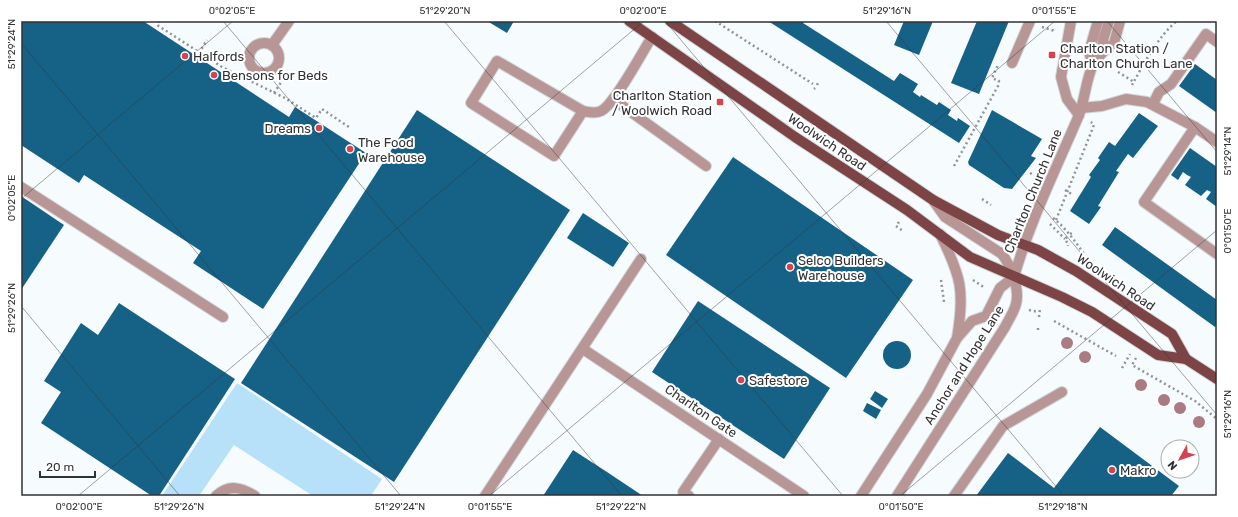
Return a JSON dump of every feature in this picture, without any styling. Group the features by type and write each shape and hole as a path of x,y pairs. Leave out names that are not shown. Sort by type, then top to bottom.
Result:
{"main road":[{"name":"Woolwich Road","path":"629,21 789,133 940,234 970,257 1062,297 1092,312 1158,355 1186,359 1217,379"},
{"name":"Woolwich Road","path":"670,21 933,200 998,235 1059,260 1172,334 1186,359"}],"street":[{"path":"272,45 289,21"},
{"path":"1071,21 1061,77 1067,99 1080,112 1126,100 1153,104 1195,127 1217,142"},
{"name":"Charlton Church Lane","path":"1093,66 1089,52 1098,21"},
{"name":"Charlton Church Lane","path":"1102,52 1103,40 1109,21"},
{"name":"Charlton Church Lane","path":"1014,277 1023,245 1080,112 1093,66 1102,52 1114,43 1120,21"},
{"path":"1012,63 1032,23"},
{"path":"1153,104 1159,92 1170,84 1206,34 1217,42"},
{"path":"583,111 554,156 471,103 497,61 583,111 592,113 601,111 613,99 652,37"},
{"path":"613,99 706,166"},
{"path":"1195,127 1144,202 1217,254"},
{"path":"21,187 223,317"},
{"name":"Woolwich Road","path":"933,200 945,217 1002,254 1014,277"},
{"name":"Anchor and Hope Lane","path":"940,234 951,257 961,291 962,305 957,338"},
{"path":"485,496 641,260"},
{"name":"Anchor and Hope Lane","path":"861,496 927,394 957,338 972,321 986,316 1000,288 1014,277"},
{"name":"Anchor and Hope Lane","path":"897,496 1014,311 1017,301 1014,277"},
{"name":"Charlton Gate","path":"583,349 719,438 804,496"},
{"path":"954,496 1003,426 1062,392"},
{"path":"689,496 682,492 719,438"},
{"path":"216,496 223,490 232,487 242,489 255,496"}],"path":[{"path":"159,21 157,25 222,67 274,93 316,118 322,109 349,127"},
{"path":"715,21 813,84"},
{"path":"1172,21 1172,26"},
{"path":"1131,87 1147,59 1172,26 1178,21"},
{"path":"1032,23 1055,32"},
{"path":"199,52 207,40"},
{"path":"1118,72 1134,82"},
{"path":"274,93 282,80"},
{"path":"815,87 819,81"},
{"path":"954,166 998,86"},
{"path":"1056,220 1066,191 1094,125 1080,112"},
{"path":"1030,173 1034,175"},
{"path":"1066,191 1073,194"},
{"path":"982,199 991,205"},
{"name":"Woolwich Road","path":"1053,218 1082,252 1082,260"},
{"path":"903,231 896,226 900,220 905,222"},
{"path":"1050,224 1066,238 1068,246"},
{"path":"940,280 944,293 944,302"},
{"path":"972,280 991,291"},
{"path":"1039,317 1038,312 1040,308"},
{"path":"1028,309 1038,312"},
{"path":"1054,321 1116,356"},
{"path":"1038,325 1038,330"},
{"path":"1122,368 1132,350"},
{"path":"1138,354 1132,365 1195,401 1217,419"}],"water":[{"path":"237,383 382,479 371,496 313,496 234,445 199,496 162,496"}],"building":[{"path":"21,21 143,21 289,117 295,107 366,153 263,309 193,263 201,251 84,175 79,183 21,145"},
{"path":"487,21 514,21 507,33"},
{"path":"768,21 804,21 803,23 894,81 900,73 918,84 913,92 937,105 939,102 951,110 948,115 957,121 958,118 970,126 959,143"},
{"path":"904,21 933,21 919,55 894,45"},
{"path":"977,21 1009,21 979,94 951,83"},
{"path":"1195,64 1217,80 1217,113 1179,86"},
{"path":"417,110 570,210 394,482 241,383"},
{"path":"992,110 1042,139 1031,156 1036,158 1012,189 1004,188 969,165 968,162"},
{"path":"1139,113 1158,126 1133,158 1128,154 1116,171 1119,172 1098,206 1101,207 1089,224 1070,211 1091,177 1089,175 1100,160 1098,158 1109,142 1115,146"},
{"path":"1190,148 1217,167 1217,207 1206,199 1211,192 1207,190 1201,196 1185,185 1191,177 1183,172 1178,180 1171,175"},
{"name":"Selco Builders Warehouse","path":"733,157 913,280 846,378 666,255"},
{"path":"21,196 64,225 21,290"},
{"path":"583,213 629,243 613,267 567,238"},
{"path":"1115,227 1217,300 1217,324 1215,327 1102,245"},
{"name":"Safestore","path":"698,301 830,388 784,459 652,372"},
{"path":"119,303 235,379 159,496 152,496 41,423 61,392 44,381 81,323 98,335"},
{"path":"897,341 907,345 911,355 907,365 897,369 887,365 883,355 887,345"},
{"path":"875,391 888,399 882,408 870,399"},
{"path":"867,403 881,410 876,419 863,411"},
{"name":"Makro","path":"1100,427 1160,472 1160,479 1170,479 1179,486 1171,496 976,496 1008,453 1054,488"},
{"path":"573,450 607,472 643,496 543,496"}],"place":[{"name":"Charlton Station / Charlton Church Lane","path":"1052,55"},
{"name":"Halfords","path":"185,56"},
{"name":"Bensons for Beds","path":"214,75"},
{"name":"Charlton Station / Woolwich Road","path":"720,102"},
{"name":"Dreams","path":"319,128"},
{"name":"The Food Warehouse","path":"350,149"},
{"name":"Selco Builders Warehouse","path":"790,267"},
{"name":"Safestore","path":"741,380"},
{"name":"Makro","path":"1112,470"}]}
